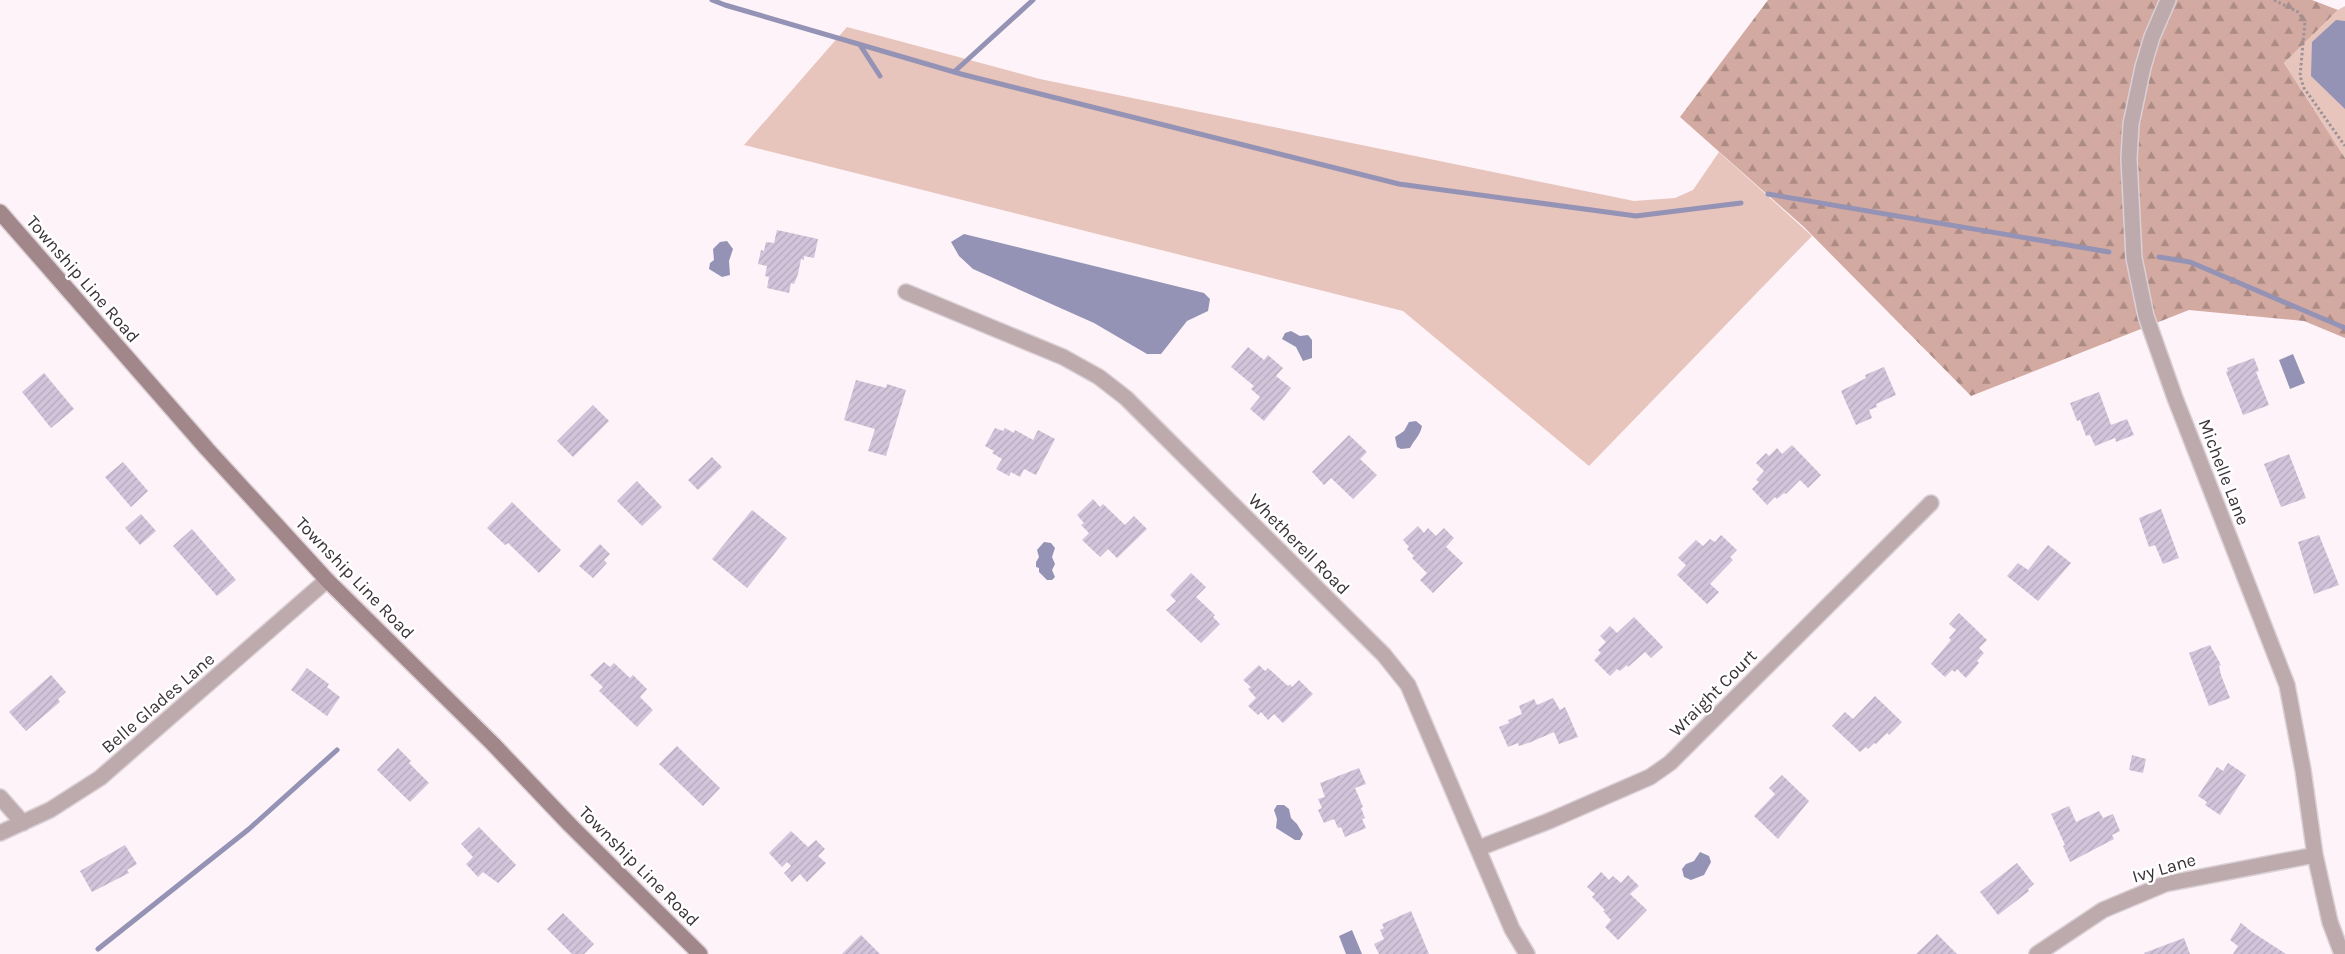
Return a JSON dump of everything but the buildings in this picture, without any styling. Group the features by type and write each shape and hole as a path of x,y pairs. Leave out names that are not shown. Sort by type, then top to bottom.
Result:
{"street":[{"name":"Michelle Lane","path":"2168,0 2148,52 2132,124 2129,159 2134,258 2146,316 2175,398 2287,685 2303,770 2315,855 2330,922 2342,954"},
{"name":"Township Line Road","path":"0,212 206,448 328,580 494,744 570,825 700,954"},
{"name":"Whetherell Road","path":"906,292 1063,357 1099,377 1126,398 1384,655 1408,685 1512,929 1527,954"},
{"name":"Wraight Court","path":"1479,848 1549,821 1650,777 1670,763 1931,503"},
{"name":"Belle Glades Lane","path":"0,833 50,810 100,778 328,580"},
{"path":"0,797 23,823"},
{"name":"Ivy Lane","path":"2037,954 2103,910 2165,884 2315,855"}],"path":[{"path":"2274,0 2298,12 2305,22 2300,76 2304,88 2345,146"}],"shaded area":[{"path":"2345,6 2345,158 2284,63 2338,10"},
{"path":"847,27 1040,79 1634,201 1675,198 1693,190 1719,152 1812,236 1589,466 1403,311 744,145"}],"green space":[{"path":"1768,0 2312,0 2338,10 2284,63 2345,158 2345,338 2304,321 2189,310 1971,396 1804,227 1680,117"}],"water":[{"path":"2336,20 2345,21 2345,109 2311,76 2312,42"},
{"path":"964,234 1204,293 1210,299 1208,311 1187,321 1161,354 1147,354 1094,323 973,269 959,256 951,242"},
{"path":"727,241 733,249 729,261 730,275 722,277 709,269 710,263 714,260 713,249 720,242"},
{"path":"1291,331 1300,336 1308,335 1312,340 1312,358 1303,361 1296,347 1282,339 1285,333"},
{"path":"2293,354 2305,383 2290,389 2279,360"},
{"path":"1416,421 1422,426 1410,448 1401,449 1397,447 1395,437 1404,431 1409,422"},
{"path":"1044,542 1051,543 1055,548 1052,557 1055,564 1052,570 1055,577 1052,580 1047,580 1039,572 1039,568 1036,567 1039,557 1037,550"},
{"path":"1277,805 1284,805 1289,809 1291,818 1303,834 1300,840 1295,840 1276,828 1277,819 1274,810"},
{"path":"1700,852 1709,856 1711,862 1704,875 1691,880 1684,877 1682,869 1686,864 1694,861"},
{"path":"1352,930 1362,954 1346,954 1339,936"}],"waterway":[{"path":"712,0 961,74 1399,184 1636,216 1741,203"},
{"path":"954,72 1033,0"},
{"path":"860,45 880,76"},
{"path":"1768,194 2109,252"},
{"path":"2159,257 2190,262 2345,328"},
{"path":"98,949 249,829 337,750"}]}
